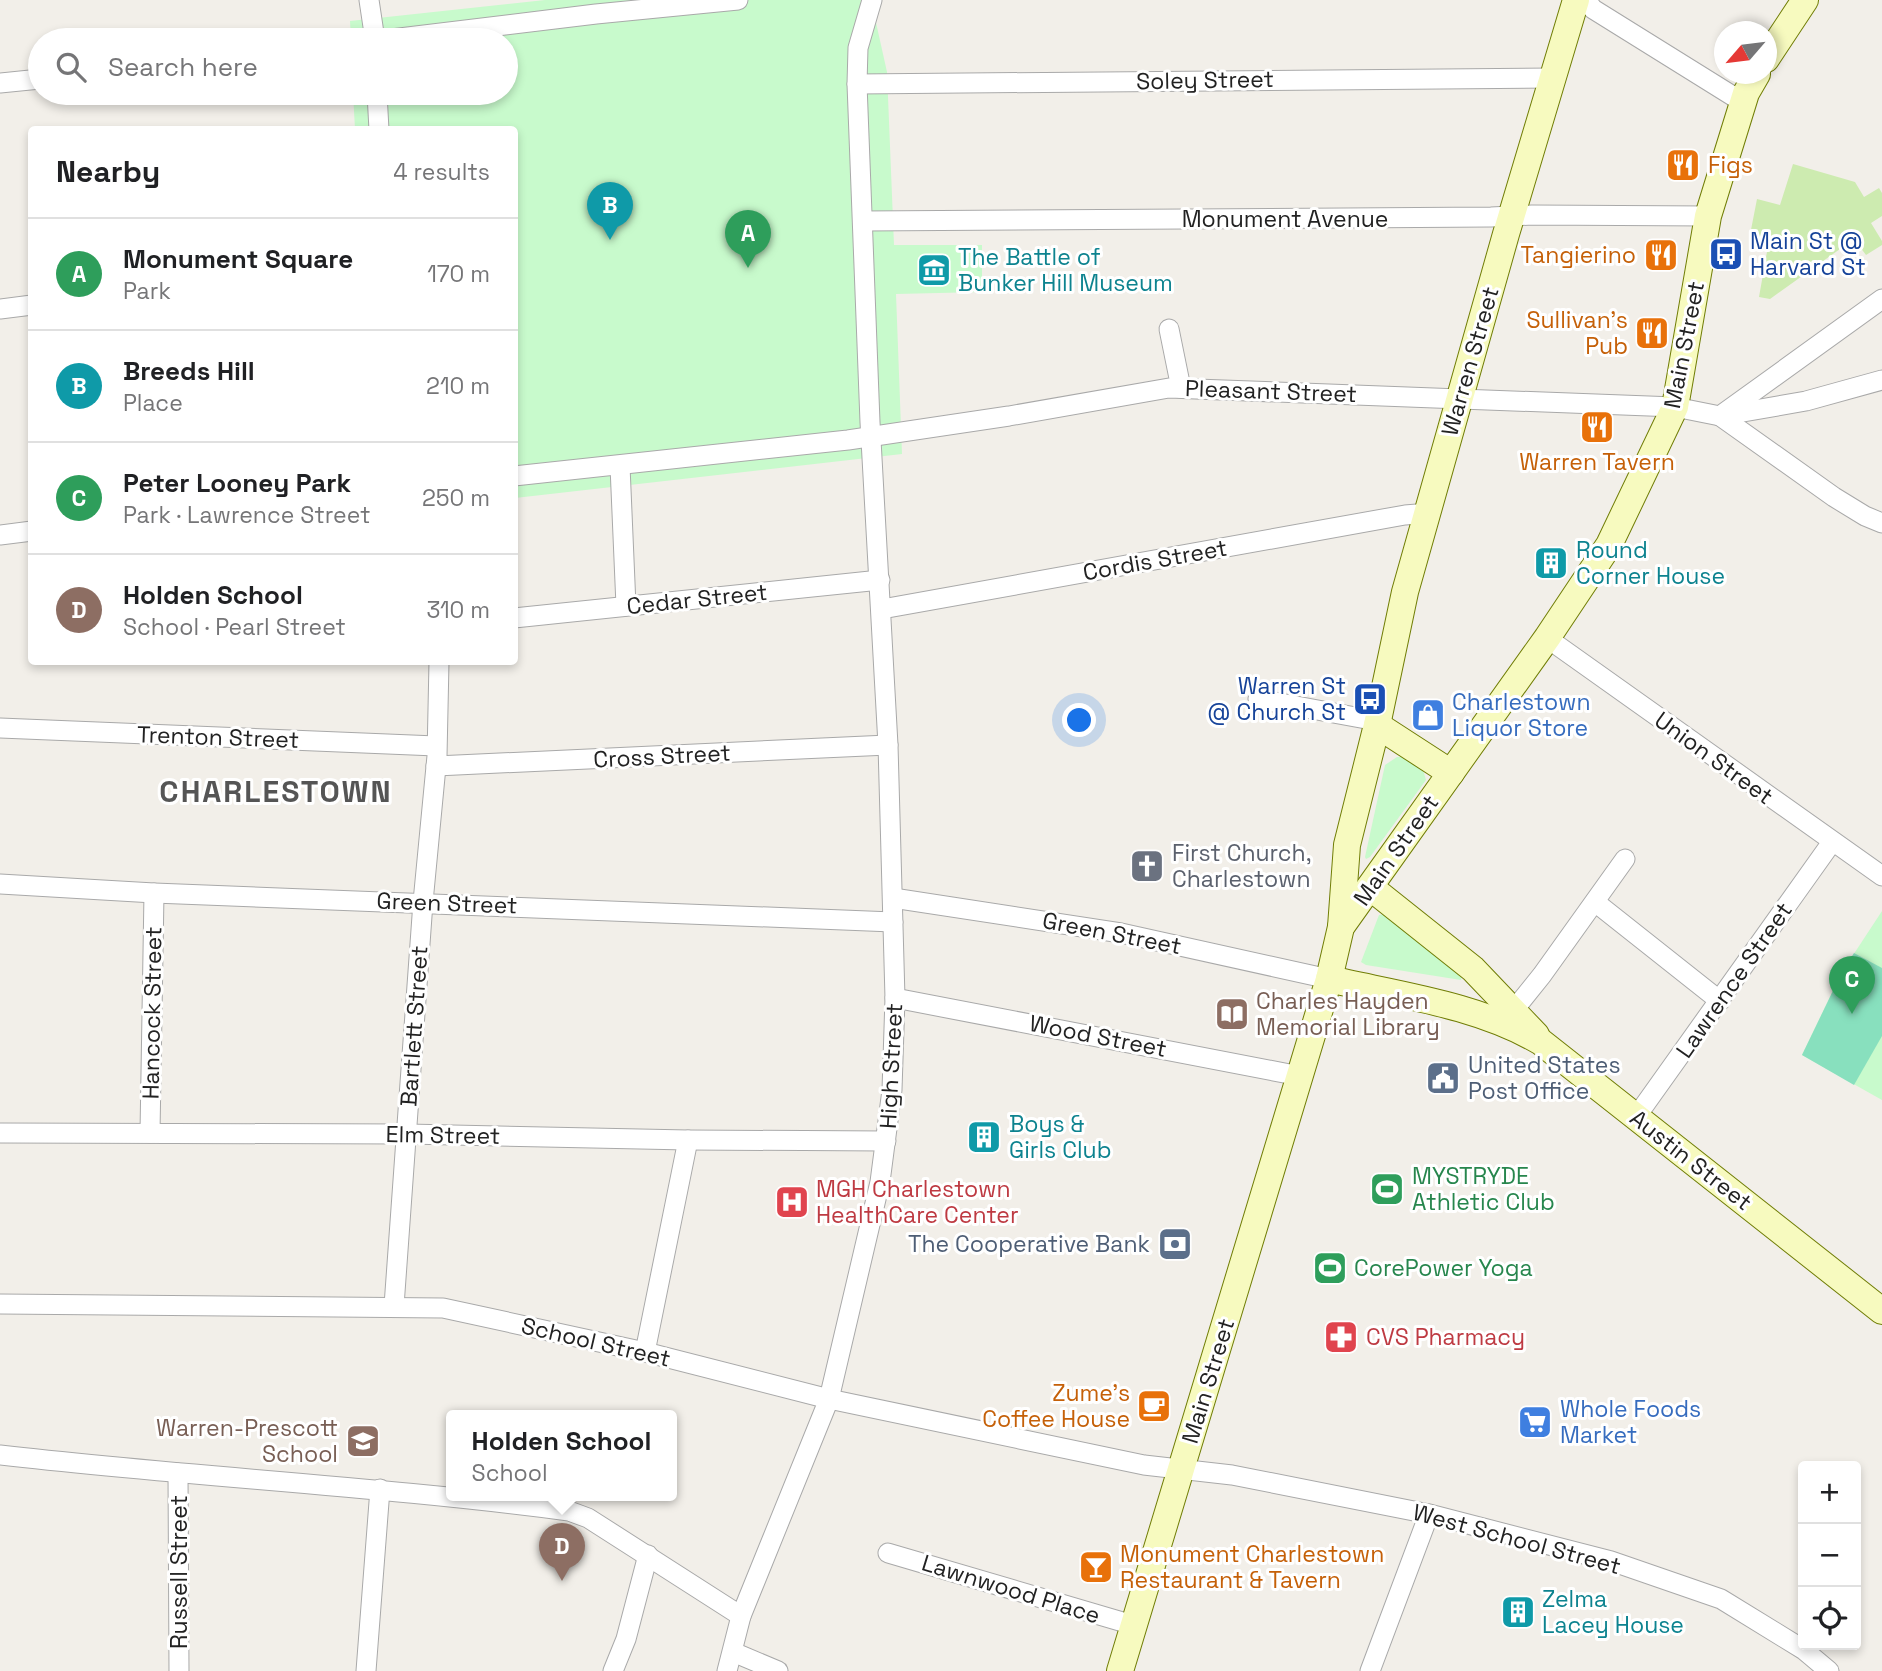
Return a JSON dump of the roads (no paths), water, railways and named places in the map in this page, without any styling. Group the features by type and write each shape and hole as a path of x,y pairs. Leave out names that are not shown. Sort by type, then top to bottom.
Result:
{"main road":[{"name":"Warren Street","path":"1341,927 1347,845 1405,592 1511,216 1576,0"},
{"path":"1777,42 1805,0"},
{"name":"Main Street","path":"1120,1671 1329,979 1341,927 1547,638 1609,545 1675,407 1708,216 1751,84"},
{"path":"1377,723 1451,773"},
{"path":"1370,887 1473,969 1508,1017"},
{"name":"Austin Street","path":"1329,979 1508,1017 1882,1311"}],"street":[{"path":"369,0 373,28"},
{"path":"460,28 596,7 738,0"},
{"name":"High Street","path":"730,1662 741,1616 829,1399 880,1182 892,1090 895,998 888,746 857,84 858,48 872,0"},
{"path":"1586,0 1592,9 1744,103"},
{"name":"Soley Street","path":"857,84 1553,78"},
{"path":"0,83 28,80"},
{"path":"378,105 379,126"},
{"name":"Monument Avenue","path":"863,221 1708,216"},
{"path":"1720,416 1882,299"},
{"path":"0,309 28,306"},
{"path":"1169,329 1181,388"},
{"path":"1720,416 1806,401 1882,380"},
{"name":"Pleasant Street","path":"518,476 872,436 1009,416 1169,388 1675,407 1720,416"},
{"path":"1720,416 1834,497 1882,523"},
{"path":"620,466 626,606"},
{"name":"Cordis Street","path":"882,609 1405,515 1429,513"},
{"path":"0,535 28,532"},
{"name":"Cedar Street","path":"518,618 880,580"},
{"name":"Union Street","path":"1547,638 1882,876"},
{"name":"Bartlett Street","path":"394,1306 423,902 436,766 439,665"},
{"path":"1258,698 1377,723"},
{"name":"Trenton Street","path":"0,728 436,746"},
{"name":"Cross Street","path":"436,766 888,746"},
{"name":"Lawrence Street","path":"1636,1117 1832,842"},
{"path":"1508,1017 1625,859"},
{"name":"Green Street","path":"0,884 154,893 893,922"},
{"name":"Hancock Street","path":"150,1133 154,893"},
{"name":"Green Street","path":"893,898 1121,933 1329,979"},
{"path":"1595,902 1720,1001"},
{"name":"Wood Street","path":"895,998 1300,1076"},
{"name":"Elm Street","path":"0,1133 407,1134 886,1141"},
{"path":"645,1352 688,1140"},
{"name":"School Street","path":"0,1304 443,1308 645,1352 829,1399 1144,1465 1182,1469"},
{"path":"0,1455 446,1497"},
{"name":"West School Street","path":"1182,1469 1232,1475 1429,1514 1611,1561 1721,1599 1804,1650 1829,1671"},
{"name":"Russell Street","path":"178,1472 179,1671"},
{"path":"366,1671 380,1489"},
{"path":"483,1501 569,1511 588,1518 741,1616"},
{"path":"1370,1671 1429,1514"},
{"name":"Lawnwood Place","path":"888,1553 1133,1625"},
{"path":"612,1671 626,1639 648,1555"},
{"path":"730,1662 778,1671"}],"place":[{"name":"Figs","path":"1683,165"},
{"name":"Breeds Hill","path":"610,240"},
{"name":"Main St @ Harvard St","path":"1726,254"},
{"name":"Tangierino","path":"1661,255"},
{"name":"Monument Square","path":"748,268"},
{"name":"The Battle of Bunker Hill Museum","path":"934,270"},
{"name":"Sullivan's Pub","path":"1652,333"},
{"name":"Warren Tavern","path":"1597,427"},
{"name":"Round Corner House","path":"1551,563"},
{"name":"Warren St @ Church St","path":"1370,699"},
{"name":"Charlestown Liquor Store","path":"1428,715"},
{"name":"First Church, Charlestown","path":"1147,866"},
{"name":"Charles Hayden Memorial Library","path":"1232,1014"},
{"name":"Peter Looney Park","path":"1852,1014"},
{"name":"United States Post Office","path":"1443,1078"},
{"name":"Boys & Girls Club","path":"984,1137"},
{"name":"MYSTRYDE Athletic Club","path":"1387,1189"},
{"name":"MGH Charlestown HealthCare Center","path":"792,1202"},
{"name":"The Cooperative Bank","path":"1175,1244"},
{"name":"CorePower Yoga","path":"1330,1268"},
{"name":"CVS Pharmacy","path":"1341,1337"},
{"name":"Zume's Coffee House","path":"1154,1406"},
{"name":"Whole Foods Market","path":"1535,1422"},
{"name":"Warren-Prescott School","path":"363,1441"},
{"name":"Monument Charlestown Restaurant & Tavern","path":"1096,1567"},
{"name":"Holden School","path":"562,1581"},
{"name":"Zelma Lacey House","path":"1518,1612"}],"district":[{"name":"CHARLESTOWN","path":"276,791"}]}
